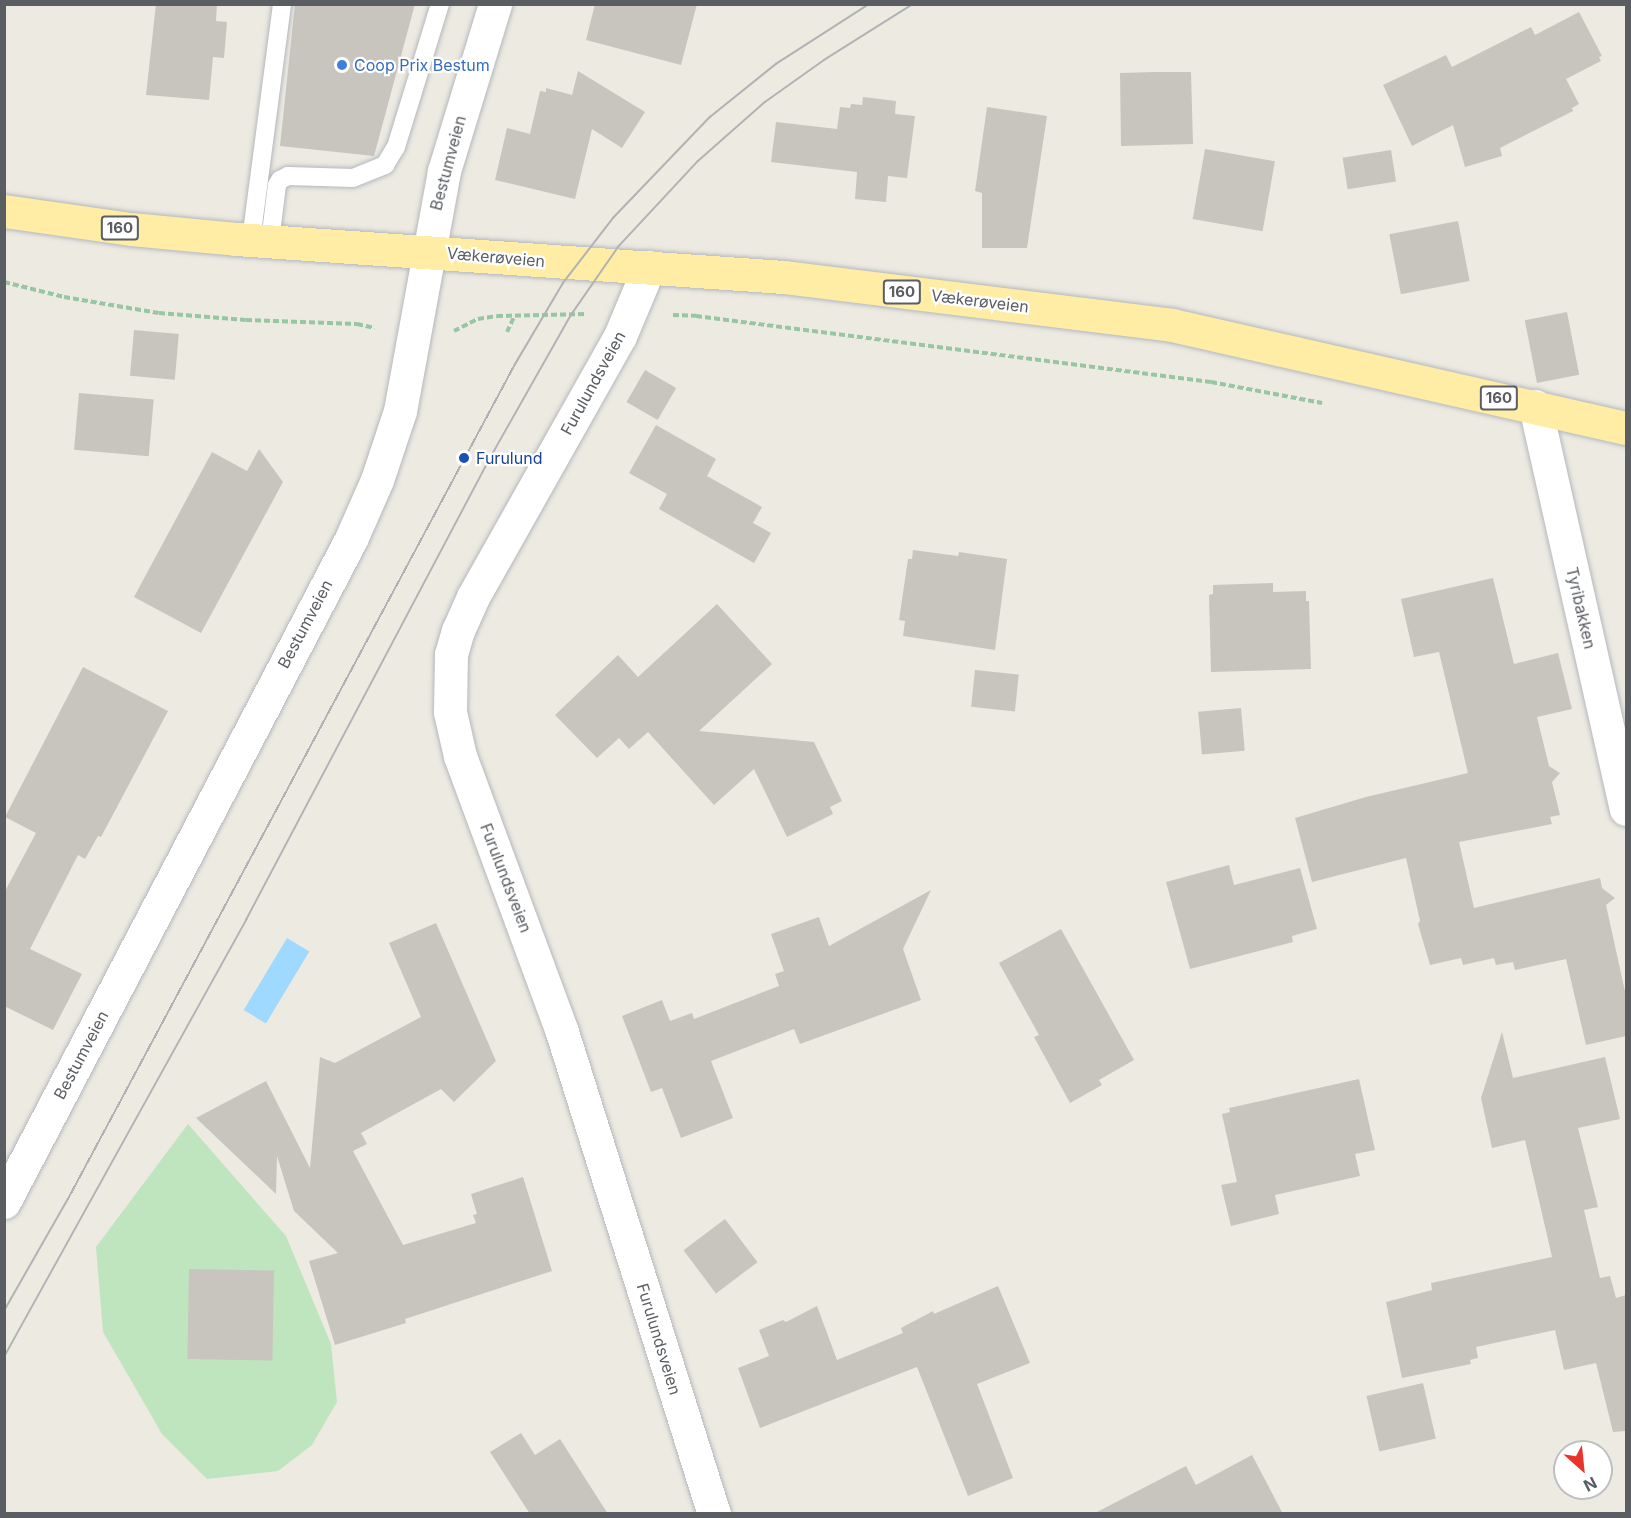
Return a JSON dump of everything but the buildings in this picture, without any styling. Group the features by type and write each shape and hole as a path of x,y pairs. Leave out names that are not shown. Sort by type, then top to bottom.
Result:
{"main road":[{"name":"Vækerøveien","path":"4,211 131,229 261,241 783,277 1172,325 1626,428"}],"street":[{"name":"Bestumveien","path":"4,1202 351,539 391,441 415,331 444,171 495,4"},
{"name":"Furulundsveien","path":"649,267 631,315 473,597 458,630 451,654 450,712 460,756 562,1032 714,1514"},
{"name":"Tyribakken","path":"1535,406 1626,809"}],"lane":[{"path":"261,241 282,4"},
{"path":"261,241 280,180 288,176 353,178 385,165 396,147 440,4"}],"path":[{"path":"4,282 73,299 159,313 246,320 357,324 415,331 448,332 478,319 497,316 696,316 1211,382 1326,404"},
{"path":"507,332 514,317"}],"green space":[{"path":"188,1124 286,1236 331,1344 337,1402 312,1445 278,1471 207,1479 162,1434 103,1332 96,1247"}],"water":[{"path":"287,938 309,951 266,1023 244,1010"}],"tram line":[{"path":"4,1311 68,1199 514,366 563,283 613,218 710,117 776,64 869,4"},
{"path":"4,1357 246,920 490,458 571,315 618,247 698,161 765,102 824,60 913,4"}],"place":[{"name":"Coop Prix Bestum","path":"342,65"},
{"name":"Furulund","path":"464,458"}]}
